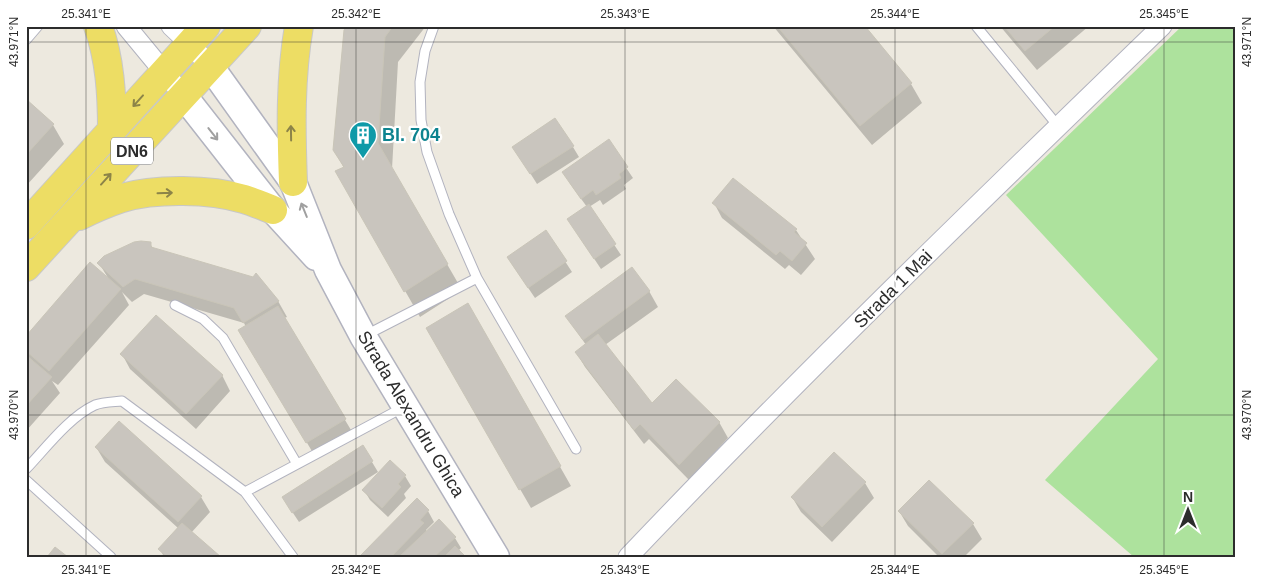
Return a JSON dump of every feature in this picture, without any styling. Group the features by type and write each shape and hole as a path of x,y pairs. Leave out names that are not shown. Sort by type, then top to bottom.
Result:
{"main road":[{"path":"98,26 110,80 112,130"},
{"name":"DN6","path":"26,267 247,26"},
{"path":"293,182 291,90 298,26"},
{"name":"DN6","path":"26,225 164,72 189,32"},
{"path":"69,221 102,205 124,198 152,193 188,192 222,195 243,199 273,210"}],"street":[{"name":"Strada Alexandru Ghica","path":"126,26 273,210 328,270"},
{"name":"Strada 1 Mai","path":"628,557 800,380 1162,26"},
{"name":"Strada Alexandru Ghica","path":"189,32 210,66 293,182 328,270 405,407 496,557"}],"lane":[{"path":"26,40 38,26"},
{"path":"434,26 426,51 420,82 421,120 427,152 449,214 477,278 576,449"},
{"path":"976,26 1058,126"},
{"path":"364,336 477,278"},
{"path":"174,305 203,319 222,338 298,464"},
{"path":"26,468 72,420 94,406 104,403 122,402 245,492 293,557"},
{"path":"245,492 405,407"},
{"path":"26,480 111,557"}],"green space":[{"path":"1182,26 1235,26 1235,557 1134,557 1045,480 1158,359 1006,195"}],"building":[{"name":"Bl. 704","path":"347,26 393,26 385,37 378,143 448,264 404,292 335,171 344,167 333,150 344,30"},
{"path":"777,26 865,26 912,83 860,126"},
{"path":"1004,26 1055,26 1025,51"},
{"path":"26,99 54,124 26,155"},
{"path":"555,118 574,146 530,174 512,147"},
{"path":"609,139 628,167 619,174 621,178 596,195 593,190 581,199 562,172"},
{"path":"733,178 797,229 794,232 807,243 792,261 780,251 776,255 712,203"},
{"path":"589,204 616,244 594,259 567,219"},
{"path":"546,230 567,261 528,288 507,257"},
{"path":"134,242 151,242 151,247 253,277 256,273 279,301 243,323 234,308 135,279 123,287 97,263 104,256"},
{"path":"90,262 121,289 49,371 26,351 26,336"},
{"path":"632,267 650,291 583,340 565,316"},
{"path":"468,303 561,466 519,490 426,328"},
{"path":"278,306 346,419 306,443 238,330"},
{"path":"156,315 223,375 186,414 120,354"},
{"path":"598,334 652,403 676,379 720,422 679,465 640,424 634,430 575,352"},
{"path":"26,355 52,377 26,406"},
{"path":"119,421 202,496 178,522 95,447"},
{"path":"363,445 373,461 292,513 282,497"},
{"path":"834,452 866,482 822,527 791,497"},
{"path":"390,460 406,475 398,484 401,487 382,508 362,490"},
{"path":"929,480 974,523 942,554 898,511"},
{"path":"417,498 429,510 420,520 424,523 391,557 363,557 361,555"},
{"path":"439,519 456,537 434,557 399,557"},
{"path":"182,523 221,557 167,557 158,549"},
{"path":"455,546 466,557 444,557"},
{"path":"55,547 68,557 47,557"}],"place":[{"name":"Bl. 704","path":"363,159"}]}
